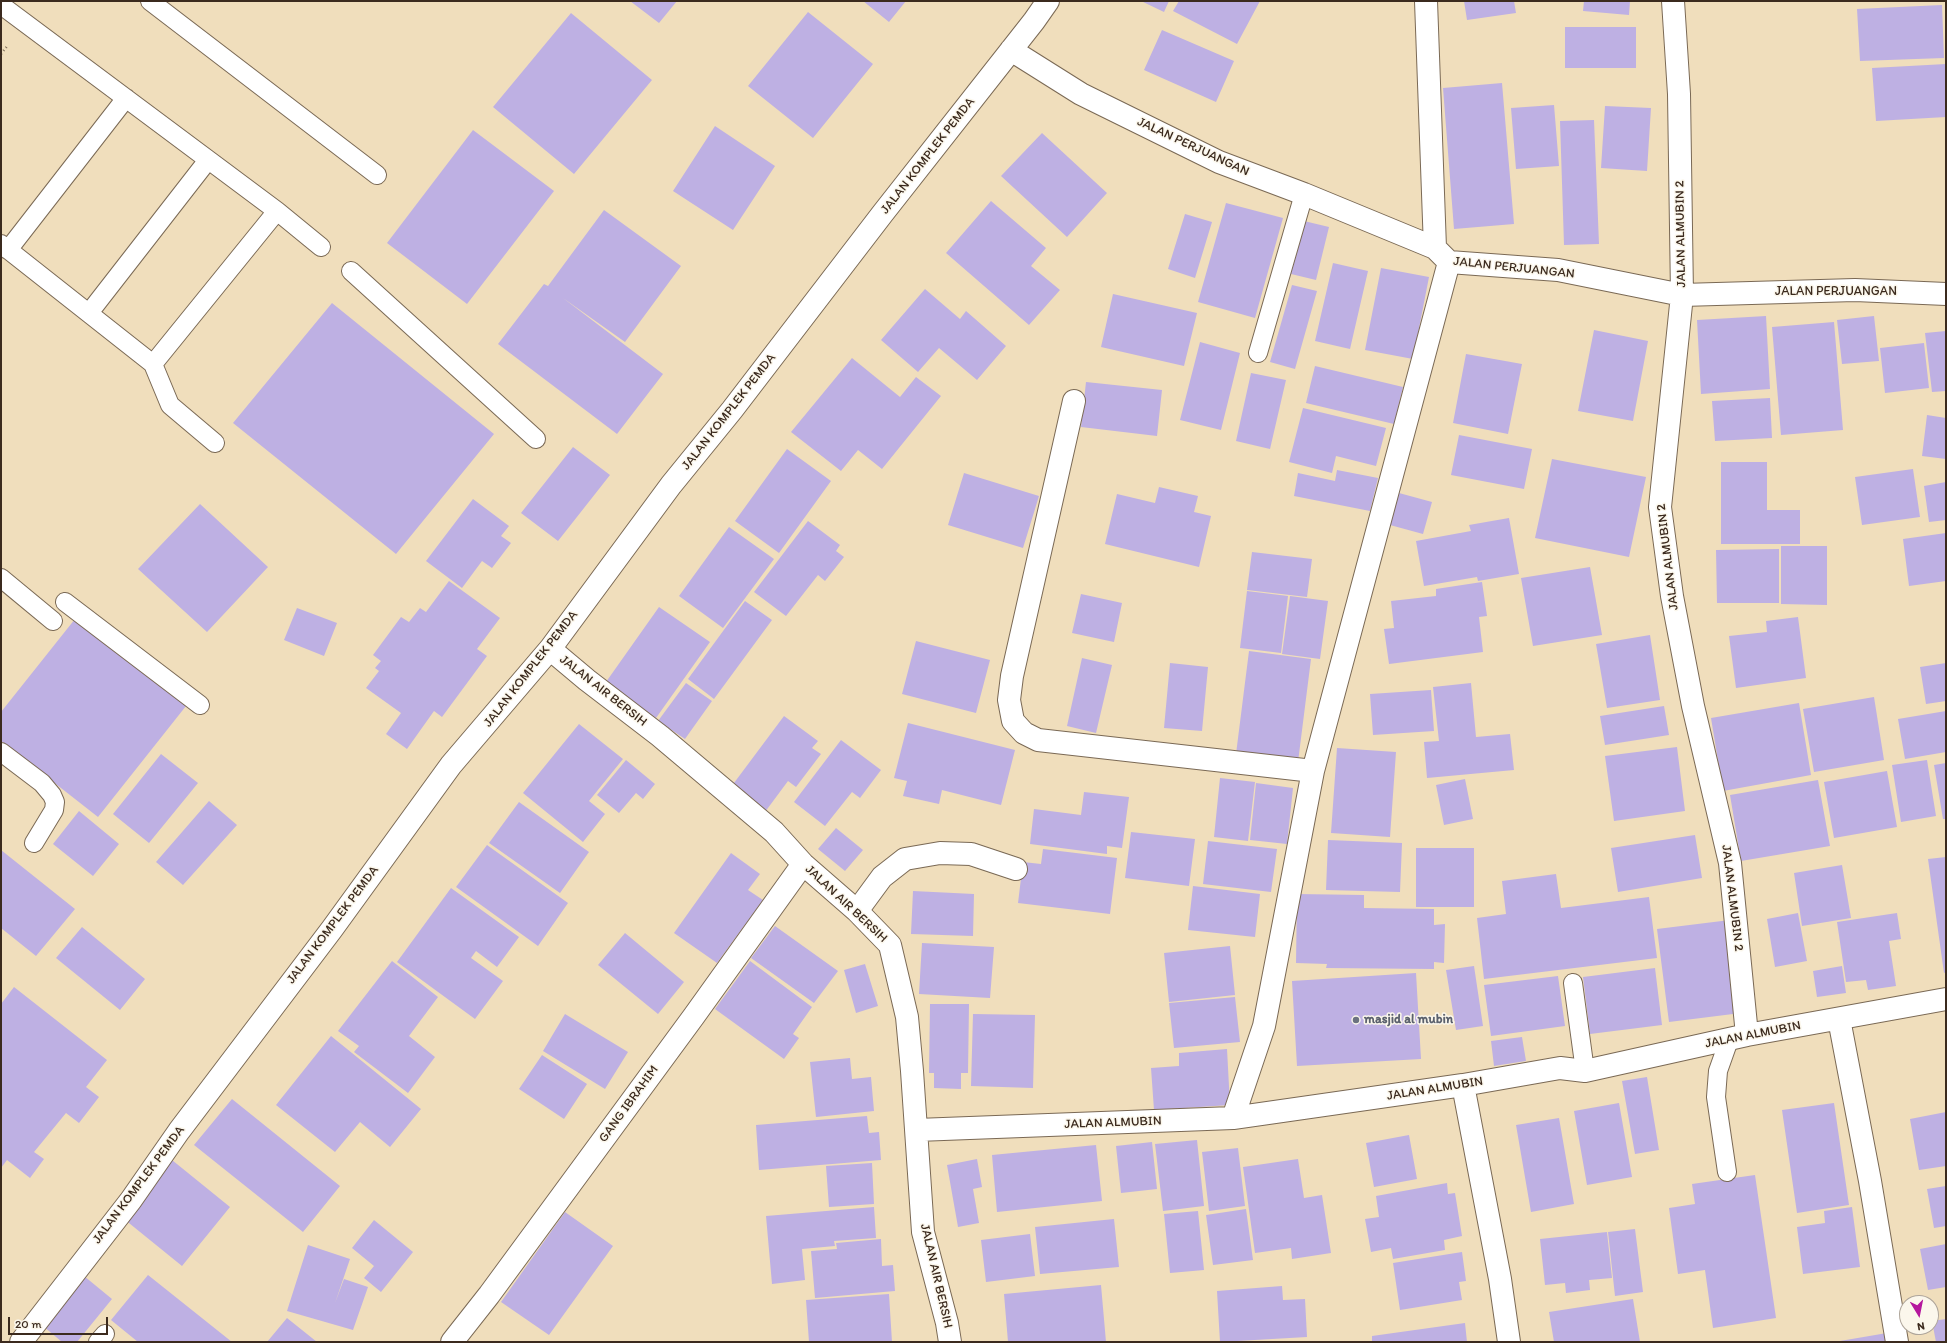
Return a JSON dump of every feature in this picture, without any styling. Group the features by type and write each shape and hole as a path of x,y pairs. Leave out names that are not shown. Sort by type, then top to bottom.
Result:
{"street":[{"name":"JALAN KOMPLEK PEMDA","path":"21,1342 131,1200 179,1131 332,929 397,837 451,765 550,649 671,485 732,410 803,316 1048,1"},
{"path":"1233,1118 1264,1026 1313,771 1442,255 1426,1"},
{"name":"JALAN ALMUBIN 2","path":"1673,1 1679,94 1682,295 1660,507 1672,596 1693,706 1730,863 1738,1037"},
{"name":"JALAN PERJUANGAN","path":"1011,50 1081,94 1219,162 1304,194 1442,255 1558,270 1682,295 1855,290 1946,294"},
{"path":"1074,401 1012,676 1009,700 1013,721 1024,733 1038,740 1313,771"},
{"name":"JALAN AIR BERSIH","path":"550,649 587,680 660,736 774,832 803,864 857,911 890,945 907,1017 917,1130 923,1232 950,1342"},
{"path":"857,911 882,877 906,859 940,853 971,854 1016,869"},
{"name":"GANG IBRAHIM","path":"452,1342 489,1295 694,1016 803,864"},
{"name":"JALAN ALMUBIN","path":"917,1130 1233,1118 1463,1085 1560,1068 1585,1071 1738,1037 1946,999"},
{"path":"1839,1019 1870,1181 1897,1342"},
{"path":"1463,1085 1500,1279 1509,1342"}],"lane":[{"path":"150,1 378,175"},
{"path":"1,5 277,211 321,247"},
{"path":"126,98 5,247 153,364 170,405 215,443"},
{"path":"89,313 208,160"},
{"path":"1258,353 1304,194"},
{"path":"153,364 277,211"},
{"path":"351,271 536,439"},
{"path":"1,578 53,621"},
{"path":"65,602 200,705"},
{"path":"1,752 42,783 52,795 55,802 54,810 34,844"},
{"path":"1573,983 1585,1071"},
{"path":"1727,1172 1716,1097 1718,1071 1738,1037"}],"building":[{"path":"630,1 677,1 659,23"},
{"path":"863,1 906,1 889,22"},
{"path":"1141,1 1169,1 1164,12"},
{"path":"1179,1 1260,1 1237,44 1173,11"},
{"path":"1464,1 1514,1 1516,13 1467,20"},
{"path":"1584,1 1630,1 1629,15 1583,11"},
{"path":"1942,5 1944,58 1860,61 1857,9"},
{"path":"808,12 873,64 813,138 748,86"},
{"path":"571,13 652,80 574,174 493,107"},
{"path":"1565,27 1636,27 1636,68 1565,68"},
{"path":"1162,30 1234,61 1216,102 1144,70"},
{"path":"1946,64 1946,117 1876,121 1872,68"},
{"path":"1502,83 1514,224 1454,229 1443,88"},
{"path":"1554,105 1559,166 1516,169 1511,108"},
{"path":"1605,106 1651,108 1647,171 1601,168"},
{"path":"1594,120 1599,244 1564,245 1560,121"},
{"path":"715,126 775,166 733,230 673,191"},
{"path":"473,130 554,191 467,304 387,243"},
{"path":"1042,133 1107,193 1067,237 1001,176"},
{"path":"991,201 1046,248 1031,266 1060,290 1029,325 946,253"},
{"path":"1226,203 1283,218 1255,318 1198,302"},
{"path":"604,210 681,266 625,342 563,298 663,374 617,434 498,344 544,284 548,286"},
{"path":"1185,214 1212,222 1195,278 1168,269"},
{"path":"1304,221 1329,227 1316,280 1291,274"},
{"path":"1333,263 1368,271 1350,349 1315,341"},
{"path":"1381,268 1429,277 1413,359 1365,350"},
{"path":"1292,285 1317,291 1295,369 1270,362"},
{"path":"925,289 960,319 966,311 1006,346 977,380 939,348 918,372 881,340"},
{"path":"1113,294 1197,313 1184,366 1101,347"},
{"path":"332,303 494,434 396,554 233,423"},
{"path":"1766,316 1770,389 1701,394 1697,320"},
{"path":"1874,316 1879,361 1842,364 1837,320"},
{"path":"1834,322 1843,430 1781,435 1772,327"},
{"path":"1594,330 1648,341 1633,421 1578,411"},
{"path":"1946,331 1946,391 1932,392 1925,333"},
{"path":"1200,342 1240,353 1221,430 1180,420"},
{"path":"1924,343 1929,388 1885,393 1880,348"},
{"path":"1466,354 1522,364 1508,434 1453,423"},
{"path":"852,358 900,397 916,377 941,396 882,469 858,450 841,471 791,432"},
{"path":"1315,366 1403,387 1394,424 1306,403"},
{"path":"1251,373 1286,380 1270,449 1236,441"},
{"path":"1086,382 1162,390 1157,436 1081,427"},
{"path":"1770,398 1772,438 1715,441 1712,401"},
{"path":"1303,408 1386,428 1376,466 1336,456 1332,473 1289,462"},
{"path":"1927,415 1946,418 1946,459 1922,456"},
{"path":"1459,435 1532,449 1524,489 1451,475"},
{"path":"573,447 610,475 558,541 521,513"},
{"path":"787,449 831,481 779,553 735,521"},
{"path":"1552,459 1646,477 1629,557 1535,538"},
{"path":"1721,462 1767,462 1767,510 1800,510 1800,544 1721,544"},
{"path":"1913,469 1920,517 1862,525 1855,477"},
{"path":"1337,470 1378,478 1370,511 1294,496 1298,473 1335,481"},
{"path":"964,473 1039,496 1023,548 948,525"},
{"path":"1946,482 1946,520 1929,522 1924,486"},
{"path":"1159,487 1198,496 1194,512 1211,516 1199,567 1105,544 1117,494 1155,503"},
{"path":"1399,493 1432,502 1423,534 1390,525"},
{"path":"473,499 509,526 501,536 511,543 492,568 482,561 462,588 426,561"},
{"path":"200,504 268,567 207,632 138,569"},
{"path":"1509,518 1519,574 1478,581 1477,577 1424,586 1416,541 1471,531 1469,525"},
{"path":"808,521 840,545 836,551 844,557 825,581 818,575 786,616 754,592"},
{"path":"729,527 774,559 723,628 679,596"},
{"path":"1946,533 1946,581 1909,586 1903,539"},
{"path":"1781,546 1827,546 1827,605 1781,604"},
{"path":"1779,549 1779,603 1717,603 1716,550"},
{"path":"1252,552 1312,559 1307,597 1247,590"},
{"path":"1590,567 1602,635 1533,646 1521,578"},
{"path":"449,581 500,618 477,649 487,656 442,717 434,711 407,749 386,734 401,713 366,688 379,671 375,668 381,661 373,655 401,617 409,622 420,608 426,612"},
{"path":"1482,582 1487,616 1479,617 1483,652 1389,664 1384,629 1394,628 1391,601 1436,596 1436,589"},
{"path":"1247,591 1288,596 1281,653 1240,648"},
{"path":"1081,594 1122,603 1114,642 1072,633"},
{"path":"1290,596 1328,601 1320,659 1282,654"},
{"path":"745,601 772,620 714,699 688,679"},
{"path":"659,607 710,642 656,718 606,682"},
{"path":"297,608 337,623 324,656 284,640"},
{"path":"1798,617 1806,678 1736,688 1729,636 1767,632 1766,621"},
{"path":"75,619 186,706 98,817 1,741 1,712"},
{"path":"1650,635 1660,700 1607,708 1596,644"},
{"path":"916,641 990,660 976,713 902,694"},
{"path":"1249,651 1311,659 1298,762 1236,754"},
{"path":"1082,658 1112,665 1096,733 1067,726"},
{"path":"1170,663 1208,667 1202,731 1164,728"},
{"path":"1946,663 1946,701 1926,704 1920,667"},
{"path":"686,683 712,701 685,739 658,721"},
{"path":"1471,683 1476,737 1510,734 1514,770 1427,778 1424,742 1439,741 1433,687"},
{"path":"1431,690 1434,731 1373,735 1370,694"},
{"path":"1874,697 1884,760 1814,772 1803,709"},
{"path":"1799,703 1811,775 1723,791 1711,718"},
{"path":"1664,706 1669,735 1605,745 1600,716"},
{"path":"1946,711 1946,752 1905,759 1898,719"},
{"path":"784,716 818,741 812,748 821,754 796,787 788,781 765,812 731,787"},
{"path":"908,723 1015,750 1001,805 942,790 939,804 903,796 907,781 894,778"},
{"path":"579,724 623,759 589,801 605,814 583,842 523,793"},
{"path":"841,740 881,770 860,798 852,792 825,826 794,802"},
{"path":"1677,747 1685,811 1614,821 1605,756"},
{"path":"1337,748 1396,752 1390,837 1331,833"},
{"path":"161,754 198,783 149,843 113,814"},
{"path":"626,760 655,784 643,799 636,793 619,813 597,795"},
{"path":"1927,760 1936,816 1901,822 1892,765"},
{"path":"1946,763 1946,819 1943,819 1934,765"},
{"path":"1887,771 1897,827 1834,838 1824,782"},
{"path":"1220,778 1255,782 1248,841 1214,837"},
{"path":"1465,779 1473,819 1444,825 1436,785"},
{"path":"1818,780 1830,846 1741,861 1730,795"},
{"path":"1256,783 1293,788 1287,844 1250,840"},
{"path":"1084,792 1129,797 1122,848 1107,846 1107,854 1030,844 1034,809 1081,815"},
{"path":"209,801 237,825 183,885 156,862"},
{"path":"519,802 589,852 560,893 489,843"},
{"path":"79,811 119,844 93,876 53,844"},
{"path":"836,828 863,850 845,871 818,849"},
{"path":"1131,832 1195,839 1189,886 1125,878"},
{"path":"1695,835 1702,878 1618,892 1611,848"},
{"path":"1328,840 1402,843 1400,892 1326,890"},
{"path":"1208,841 1277,849 1271,892 1203,884"},
{"path":"487,845 568,903 538,946 456,887"},
{"path":"1416,848 1474,848 1474,907 1416,907"},
{"path":"1043,849 1117,858 1110,914 1018,903 1023,862 1041,864"},
{"path":"1,850 75,909 36,956 1,928"},
{"path":"731,853 760,874 748,890 763,900 717,963 674,933"},
{"path":"1946,857 1946,972 1944,973 1928,859"},
{"path":"1842,865 1851,918 1802,926 1794,873"},
{"path":"1556,874 1561,908 1649,897 1657,958 1484,979 1477,918 1506,914 1502,881"},
{"path":"1193,886 1260,894 1255,937 1188,930"},
{"path":"451,888 519,937 497,967 476,951 471,958 503,981 475,1019 397,962"},
{"path":"913,891 974,894 973,936 911,934"},
{"path":"1297,894 1364,895 1364,908 1434,909 1434,925 1445,924 1444,963 1434,962 1434,969 1326,968 1327,964 1296,963"},
{"path":"1798,913 1807,961 1775,967 1767,919"},
{"path":"1897,913 1901,939 1889,941 1896,986 1868,990 1866,980 1846,982 1837,922"},
{"path":"1730,920 1741,1013 1669,1022 1657,929"},
{"path":"775,926 838,971 814,1003 751,958"},
{"path":"82,927 145,979 120,1010 56,958"},
{"path":"625,933 684,982 658,1014 598,965"},
{"path":"922,943 994,947 990,998 919,994"},
{"path":"1230,946 1235,995 1169,1002 1164,953"},
{"path":"392,961 438,997 409,1036 435,1057 408,1093 354,1052 359,1046 338,1031"},
{"path":"750,961 812,1007 793,1034 799,1038 784,1059 715,1009"},
{"path":"865,964 878,1006 856,1013 844,970"},
{"path":"1474,966 1483,1026 1456,1030 1446,970"},
{"path":"1842,966 1846,993 1817,997 1813,971"},
{"path":"1655,968 1662,1025 1590,1034 1583,977"},
{"name":"masjid al mubin","path":"1416,973 1421,1059 1297,1066 1292,981"},
{"path":"1558,976 1565,1026 1491,1036 1484,985"},
{"path":"14,987 107,1060 86,1087 99,1097 79,1123 66,1113 34,1152 44,1159 30,1178 7,1160 1,1168 1,1004"},
{"path":"1235,997 1240,1042 1174,1048 1169,1003"},
{"path":"930,1004 969,1004 968,1073 961,1073 961,1089 934,1088 934,1073 929,1073"},
{"path":"565,1014 628,1052 605,1089 543,1051"},
{"path":"973,1014 1035,1015 1033,1088 971,1086"},
{"path":"331,1036 421,1109 390,1147 360,1122 335,1152 276,1105"},
{"path":"1522,1037 1526,1061 1494,1066 1491,1041"},
{"path":"1227,1049 1230,1105 1154,1110 1151,1068 1179,1066 1179,1053"},
{"path":"542,1055 587,1084 564,1119 519,1089"},
{"path":"850,1058 852,1079 871,1077 874,1111 816,1117 810,1062"},
{"path":"1647,1077 1659,1150 1635,1154 1622,1081"},
{"path":"232,1099 340,1186 303,1232 194,1145"},
{"path":"1619,1103 1632,1177 1587,1185 1574,1111"},
{"path":"1834,1103 1849,1205 1797,1213 1782,1110"},
{"path":"1946,1112 1946,1166 1919,1170 1910,1119"},
{"path":"867,1116 869,1133 879,1132 881,1160 759,1170 756,1125"},
{"path":"1559,1118 1574,1204 1531,1212 1516,1125"},
{"path":"1409,1135 1417,1179 1374,1187 1366,1143"},
{"path":"1197,1140 1204,1206 1163,1211 1155,1144"},
{"path":"1152,1142 1157,1189 1121,1193 1116,1146"},
{"path":"1096,1145 1102,1201 997,1212 992,1155"},
{"path":"1238,1148 1245,1206 1209,1211 1202,1152"},
{"path":"977,1159 982,1187 973,1189 979,1223 958,1227 947,1165"},
{"path":"1298,1159 1304,1198 1322,1195 1331,1253 1292,1259 1291,1248 1255,1253 1243,1167"},
{"path":"172,1160 230,1207 182,1266 124,1219"},
{"path":"872,1163 874,1204 829,1207 826,1166"},
{"path":"1755,1175 1776,1318 1713,1328 1705,1270 1678,1274 1669,1208 1695,1204 1692,1184"},
{"path":"1447,1183 1448,1194 1455,1193 1462,1236 1444,1240 1445,1250 1393,1259 1391,1248 1371,1252 1365,1219 1379,1217 1376,1196"},
{"path":"1946,1186 1946,1226 1934,1228 1927,1189"},
{"path":"874,1207 876,1238 834,1241 835,1246 802,1249 805,1280 772,1284 766,1216"},
{"path":"1852,1207 1860,1267 1803,1274 1797,1227 1825,1223 1824,1211"},
{"path":"1246,1209 1253,1260 1213,1265 1206,1215"},
{"path":"1198,1211 1204,1270 1170,1273 1164,1214"},
{"path":"565,1212 613,1246 549,1335 501,1302"},
{"path":"1114,1219 1119,1267 1040,1274 1035,1227"},
{"path":"374,1220 413,1252 381,1292 364,1278 374,1266 352,1248"},
{"path":"1635,1229 1643,1292 1615,1296 1608,1232"},
{"path":"1607,1232 1612,1278 1589,1280 1590,1290 1566,1293 1565,1283 1545,1285 1540,1239"},
{"path":"1030,1234 1035,1276 986,1282 981,1240"},
{"path":"881,1239 882,1266 893,1265 895,1291 815,1298 811,1251 837,1249 836,1243"},
{"path":"1946,1244 1946,1287 1928,1290 1920,1249"},
{"path":"308,1245 350,1259 335,1303 344,1279 368,1287 353,1330 287,1311"},
{"path":"1462,1252 1466,1281 1459,1282 1462,1300 1400,1310 1393,1263"},
{"path":"148,1275 232,1342 138,1342 111,1320"},
{"path":"84,1276 112,1299 77,1342 62,1342 43,1326"},
{"path":"1101,1285 1106,1342 1008,1342 1004,1294"},
{"path":"1282,1286 1283,1300 1305,1299 1307,1337 1220,1342 1217,1291"},
{"path":"889,1294 892,1342 809,1342 806,1300"},
{"path":"1633,1299 1640,1342 1554,1342 1549,1312"},
{"path":"287,1318 317,1342 267,1342"},
{"path":"1946,1319 1946,1342 1936,1342 1935,1335 1939,1335 1939,1320"},
{"path":"1465,1323 1467,1342 1372,1342 1372,1336"},
{"path":"1887,1333 1889,1342 1840,1342 1840,1341"}],"place":[{"name":"masjid al mubin","path":"1356,1020"}]}
